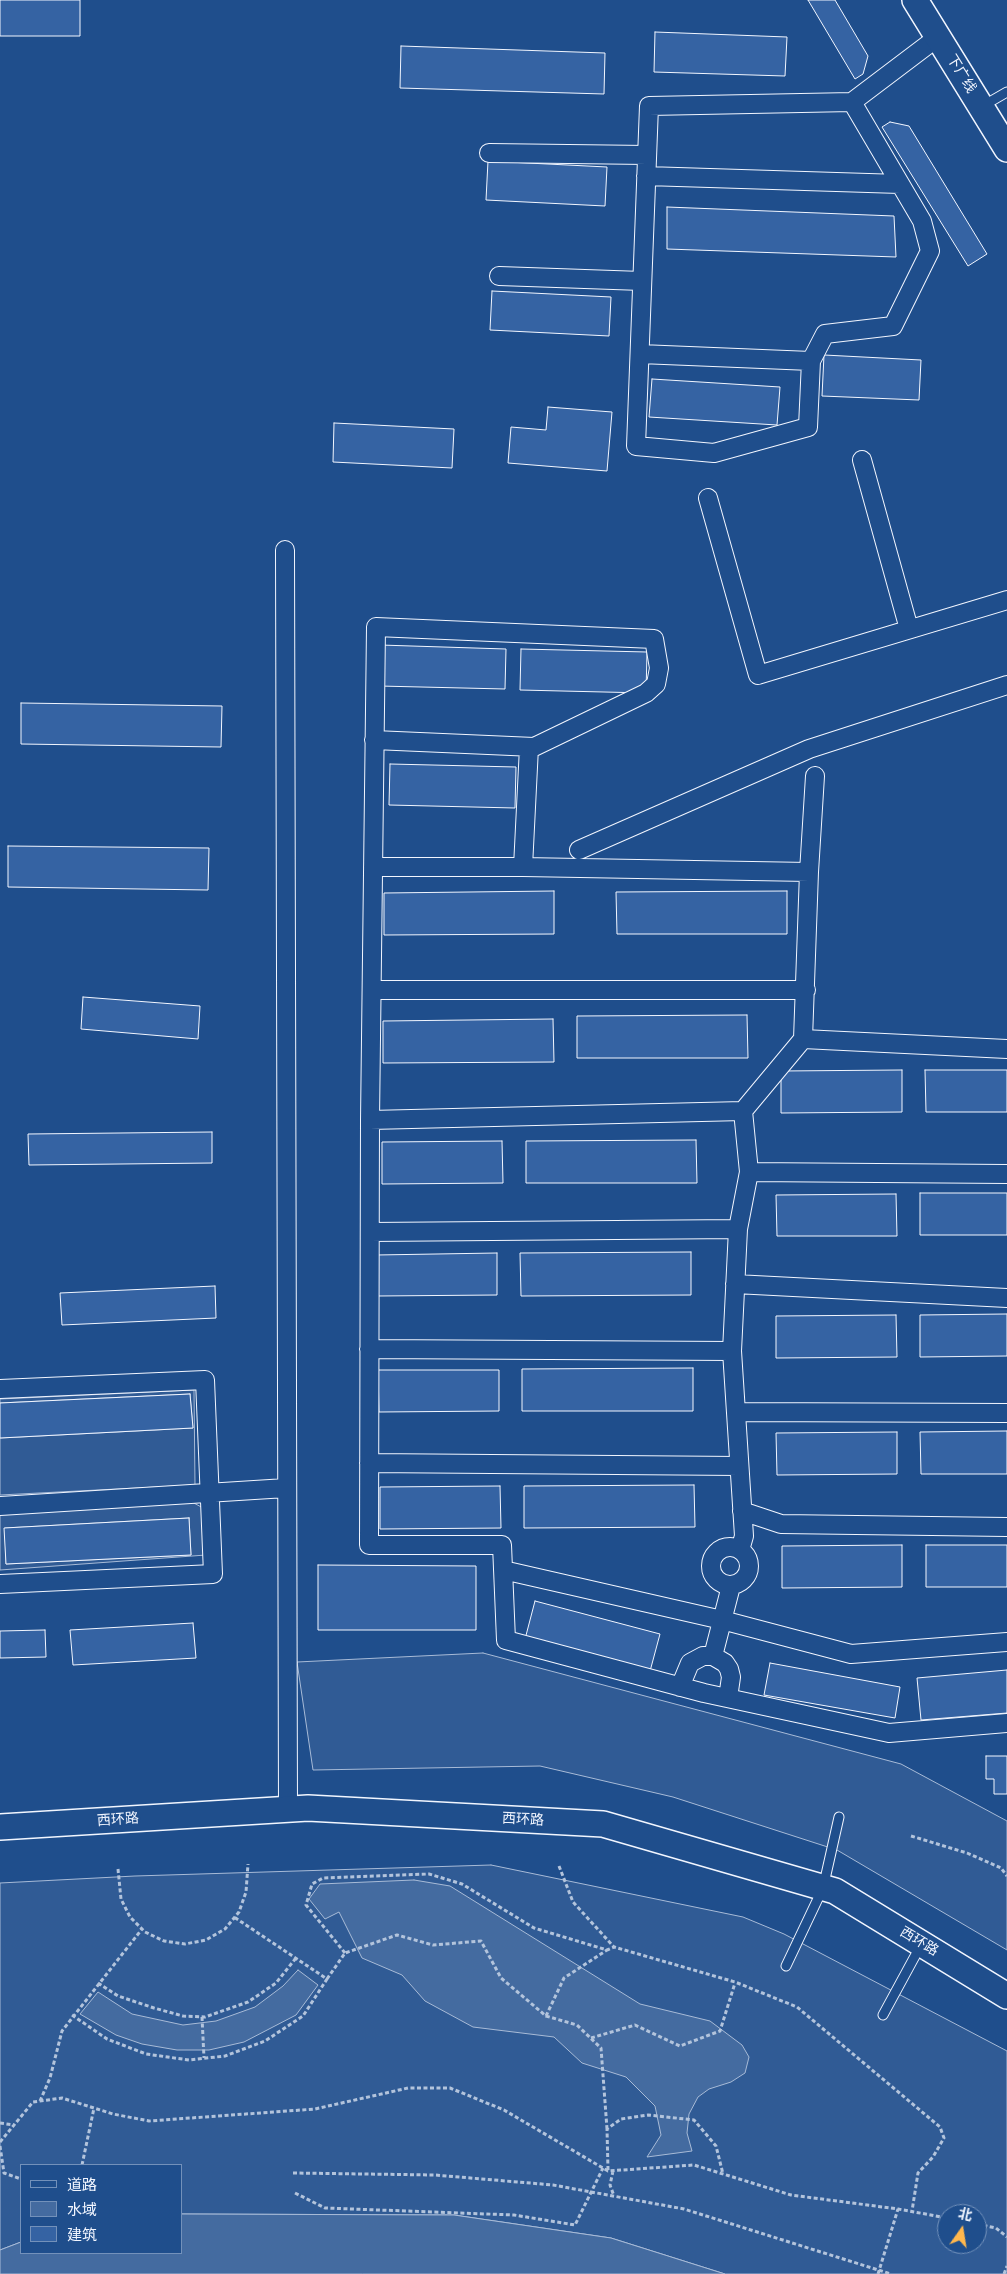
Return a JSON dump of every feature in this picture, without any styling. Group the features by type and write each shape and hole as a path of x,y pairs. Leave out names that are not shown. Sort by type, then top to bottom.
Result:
{"main road":[{"name":"下广线","path":"916,0 1007,149"},
{"name":"西环路","path":"0,1827 308,1808 603,1824 835,1891 1007,1996"}],"street":[{"path":"852,102 922,222 930,251 893,326 825,334 811,361 808,427 714,453 636,446 649,106 852,102 938,37"},
{"path":"489,153 647,155"},
{"path":"646,176 900,184"},
{"path":"499,276 642,281"},
{"path":"640,354 811,361"},
{"path":"862,460 909,629"},
{"path":"708,498 758,674 1007,600"},
{"path":"285,550 288,1810"},
{"path":"374,740 534,747 646,693 656,684 660,668 654,639 376,626 374,740 370,1120 368,1544 502,1545 506,1640 680,1687 889,1733 1007,1723"},
{"path":"579,850 809,750 1007,685"},
{"path":"523,867 529,746"},
{"path":"740,1550 744,1536 732,1351 738,1229 749,1172 743,1111 803,1039 806,990 808,872 815,776"},
{"path":"373,867 523,867 808,872"},
{"path":"372,990 806,990"},
{"path":"803,1039 1007,1048"},
{"path":"370,1120 743,1111"},
{"path":"749,1172 1007,1174"},
{"path":"370,1232 738,1229"},
{"path":"735,1284 1007,1298"},
{"path":"369,1349 732,1351"},
{"path":"0,1389 205,1380 212,1574 0,1584"},
{"path":"736,1412 1007,1413"},
{"path":"369,1462 739,1466"},
{"path":"0,1506 286,1488"},
{"path":"742,1511 781,1524 1007,1527"},
{"path":"727,1548 740,1550 748,1558 749,1571 742,1581 731,1586 719,1582 712,1572 713,1559 716,1554 727,1548"},
{"path":"502,1570 722,1620 851,1654 1007,1642"},
{"path":"713,1656 731,1586"},
{"path":"680,1687 690,1663 703,1656 713,1656 725,1663 729,1670 731,1677 728,1698"}],"lane":[{"path":"981,107 1007,92"},
{"path":"786,1966 823,1888 839,1817"},
{"path":"883,2015 922,1944"}],"path":[{"path":"911,1836 967,1853 1001,1868 1007,1876"},
{"path":"118,1869 121,1898 130,1917 142,1929 164,1941 185,1944 206,1940 225,1928 239,1912 246,1892 248,1864"},
{"path":"559,1866 573,1902 614,1947 736,1982 797,2007 940,2127 944,2138 933,2158 918,2173 912,2211"},
{"path":"345,1953 306,1905 312,1884 323,1878 428,1874 462,1884 534,1928 607,1950"},
{"path":"234,1917 327,1979"},
{"path":"39,2101 50,2078 62,2031 72,2015 142,1929"},
{"path":"72,2015 106,2039 146,2054 188,2060 225,2056 265,2041 303,2016 345,1953 397,1935 433,1945 481,1941 501,1978 546,2016 577,2025 601,2048 608,2171"},
{"path":"546,2016 564,1978 614,1947"},
{"path":"98,1983 118,1996 183,2016 202,2017 248,2002 276,1983 296,1958"},
{"path":"590,2038 635,2025 680,2046 720,2031 736,1982"},
{"path":"202,2017 204,2058"},
{"path":"0,2142 33,2102 62,2098 149,2121 315,2109 408,2088 450,2088 504,2110 608,2171 694,2165 791,2195 937,2216"},
{"path":"82,2164 94,2108"},
{"path":"607,2129 621,2119 648,2115 694,2120 716,2146 723,2174"},
{"path":"0,2123 14,2125"},
{"path":"0,2146 4,2172 20,2179"},
{"path":"295,2193 325,2208 514,2215 575,2225 603,2168"},
{"path":"613,2171 610,2185 614,2196"},
{"path":"292,2173 435,2175 554,2185 684,2209 891,2274"},
{"path":"878,2274 898,2209"},
{"path":"987,2226 996,2228 1007,2237"},
{"path":"1004,2274 1007,2266"}],"shaded area":[{"path":"194,1390 195,1485 0,1495 0,1438 193,1428 190,1394 0,1403 0,1399"},
{"path":"192,1502 205,1509 206,1555 0,1570 0,1514","holes":["189,1518 191,1555 6,1564 5,1528"]},
{"path":"483,1653 901,1764 1007,1821 1007,1950 837,1850 673,1797 540,1766 313,1770 297,1662"},
{"path":"491,1865 743,1917 784,1934 1007,2051 1007,2274 725,2274 611,2238 454,2215 182,2214 182,2164 20,2164 20,2242 0,2250 0,1883 135,1876"}],"water":[{"path":"414,1880 450,1886 640,2004 710,2021 742,2045 749,2057 745,2073 731,2082 709,2089 698,2097 689,2114 687,2133 692,2151 647,2157 661,2135 655,2106 626,2077 582,2063 554,2037 473,2027 425,2001 402,1975 362,1958 339,1912 325,1919 309,1899 320,1884"},
{"path":"298,1970 318,1985 296,2015 244,2042 209,2050 177,2050 142,2044 116,2035 80,2014 98,1992 132,2014 183,2025 216,2021 255,2007 283,1986"},
{"path":"182,2214 454,2215 611,2238 725,2274 0,2274 0,2250 20,2242 20,2254 182,2254"}],"building":[{"path":"0,0 80,0 80,36 0,36"},
{"path":"808,0 835,0 868,56 863,74 855,79"},
{"path":"655,32 787,37 785,76 654,72"},
{"path":"401,46 605,53 604,94 400,88"},
{"path":"890,122 909,126 987,254 968,266 882,127"},
{"path":"488,161 607,167 605,206 486,200"},
{"path":"667,207 894,216 896,257 667,249"},
{"path":"492,291 611,297 609,336 490,330"},
{"path":"824,355 921,360 919,400 822,396"},
{"path":"652,379 780,387 777,425 649,417"},
{"path":"548,407 612,412 607,471 508,463 511,427 546,430"},
{"path":"334,423 454,429 452,468 333,462"},
{"path":"380,645 506,649 505,689 379,686"},
{"path":"521,649 647,652 646,693 520,690"},
{"path":"21,703 222,706 221,747 21,744"},
{"path":"390,764 516,767 515,808 389,805"},
{"path":"8,846 209,848 208,890 8,887"},
{"path":"554,891 554,934 384,935 384,893"},
{"path":"787,891 787,934 617,934 616,892"},
{"path":"83,997 200,1006 198,1039 81,1029"},
{"path":"747,1015 748,1058 577,1058 577,1016"},
{"path":"553,1019 554,1062 383,1063 383,1021"},
{"path":"902,1070 902,1112 781,1113 781,1071"},
{"path":"925,1070 1007,1070 1007,1112 926,1112"},
{"path":"212,1132 212,1163 29,1165 28,1134"},
{"path":"696,1140 697,1183 526,1183 526,1141"},
{"path":"502,1141 503,1183 382,1184 382,1142"},
{"path":"920,1193 1007,1193 1007,1235 920,1235"},
{"path":"896,1194 897,1236 777,1236 776,1195"},
{"path":"691,1252 691,1295 521,1296 520,1253"},
{"path":"497,1253 497,1295 377,1296 376,1255"},
{"path":"215,1286 216,1318 62,1325 60,1293"},
{"path":"1007,1314 1007,1356 920,1357 920,1315"},
{"path":"896,1315 897,1357 776,1358 776,1316"},
{"path":"693,1368 693,1411 522,1411 522,1369"},
{"path":"378,1370 499,1370 499,1411 379,1412"},
{"path":"190,1394 193,1428 0,1438 0,1403"},
{"path":"1007,1431 1007,1474 921,1474 920,1432"},
{"path":"897,1432 897,1474 777,1475 776,1433"},
{"path":"694,1485 695,1527 524,1528 524,1486"},
{"path":"500,1486 501,1528 380,1529 380,1487"},
{"path":"189,1518 191,1555 6,1564 4,1528"},
{"path":"902,1545 902,1587 782,1588 782,1546"},
{"path":"926,1545 1007,1545 1007,1587 926,1587"},
{"path":"318,1565 476,1566 476,1630 318,1630"},
{"path":"535,1601 660,1634 649,1675 524,1643"},
{"path":"193,1623 196,1658 73,1665 70,1630"},
{"path":"45,1630 46,1657 0,1658 0,1631"},
{"path":"770,1663 900,1687 895,1718 764,1695"},
{"path":"1007,1670 1007,1713 921,1720 917,1678"},
{"path":"986,1756 1007,1756 1007,1794 994,1794 994,1779 986,1779"}]}
